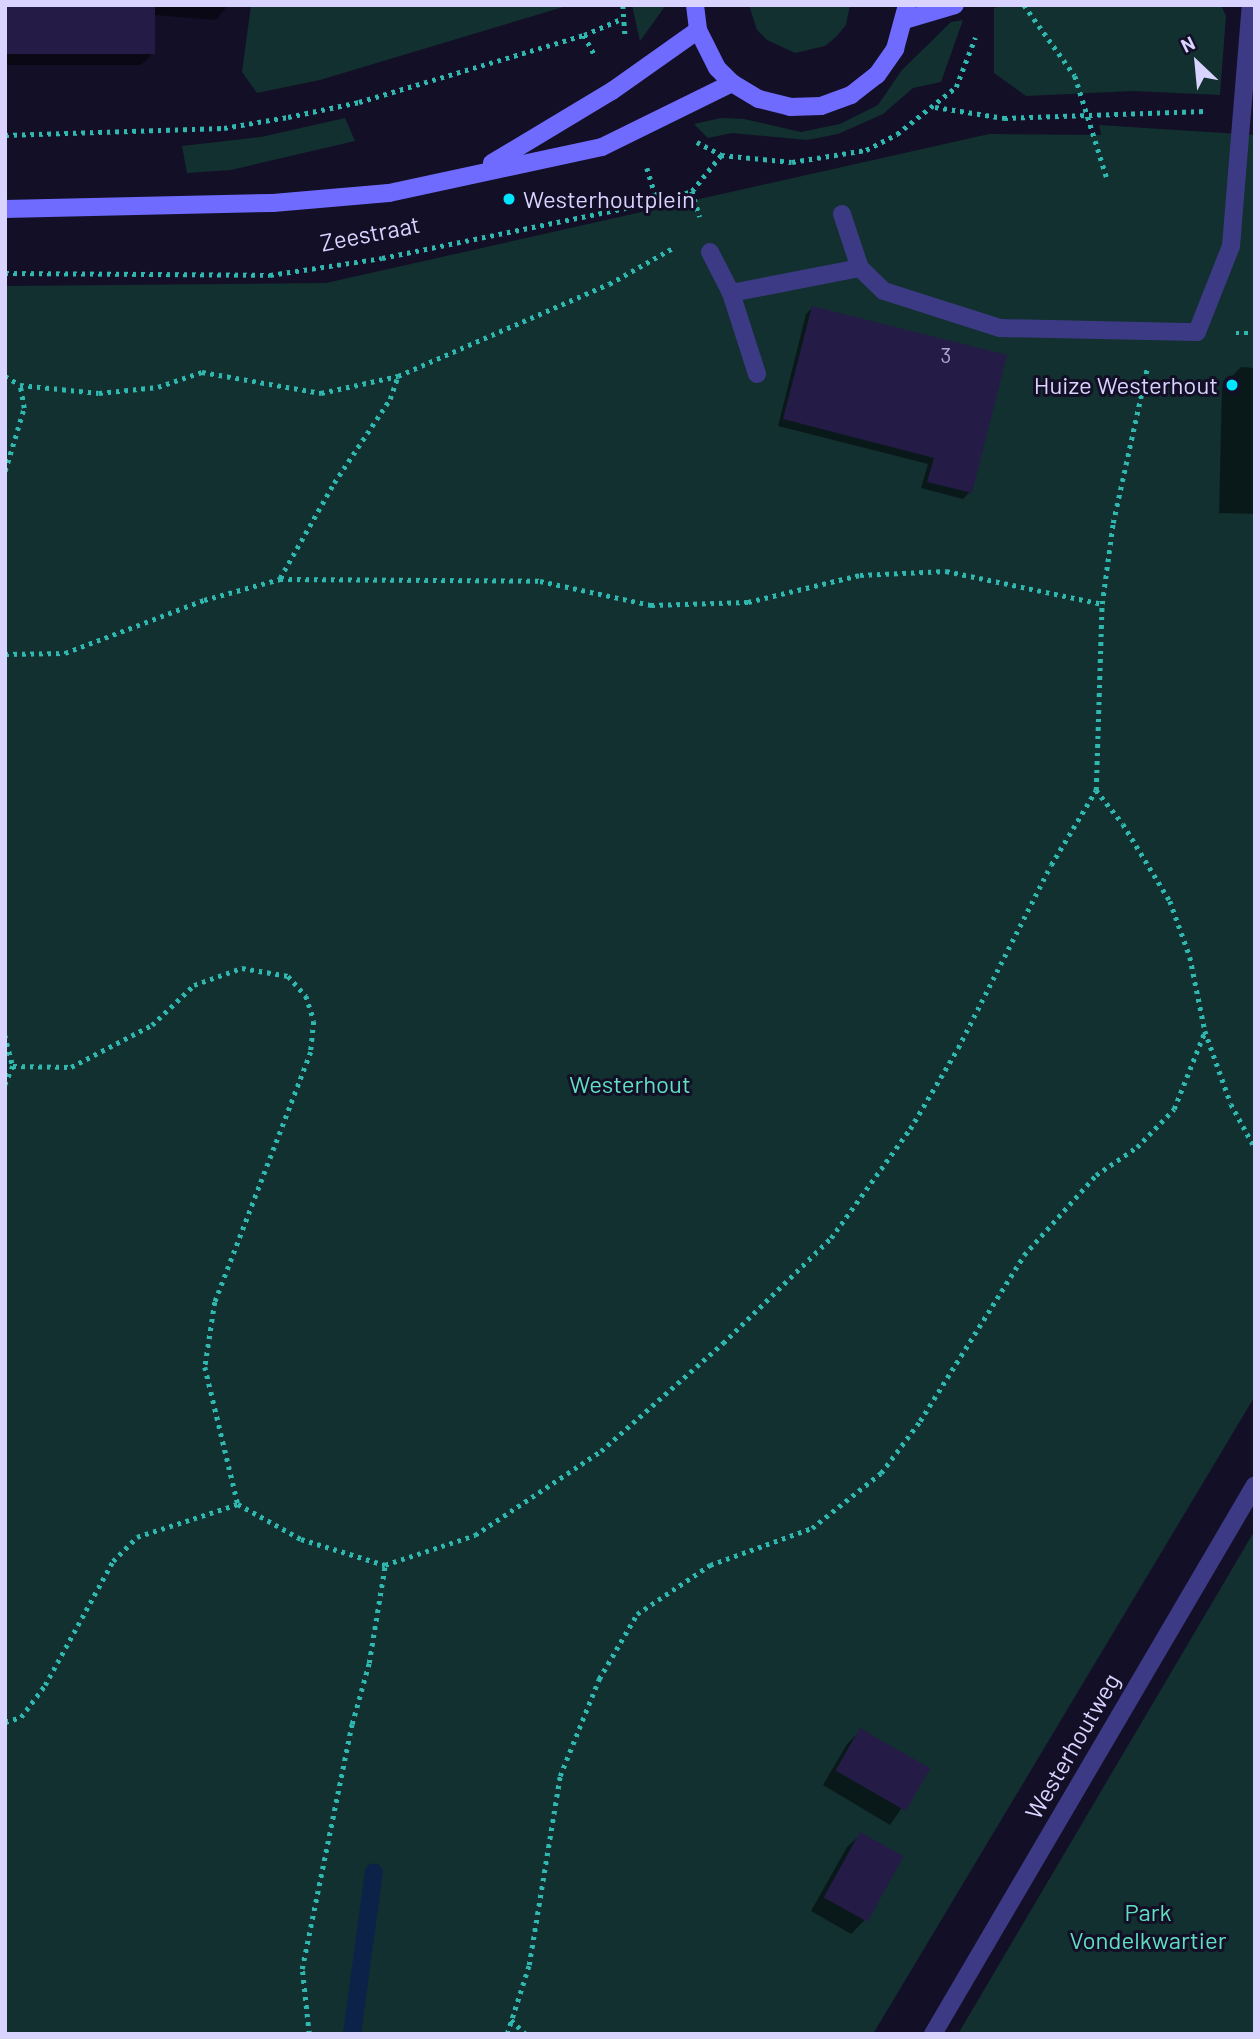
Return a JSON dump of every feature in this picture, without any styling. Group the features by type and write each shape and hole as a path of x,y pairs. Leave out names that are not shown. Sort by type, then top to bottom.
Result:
{"main road":[{"path":"695,5 698,30 712,59 732,83 759,99 790,107 821,106 851,95 877,75 895,49 906,12 955,5"},
{"name":"Zeestraat","path":"480,170 612,91 698,30"},
{"name":"Zeestraat","path":"5,209 340,198 389,193 480,170 602,147 732,83"}],"street":[{"path":"842,214 860,268 884,291 1000,328 1197,332 1231,246 1251,5"},
{"path":"710,252 731,293 757,374"},
{"path":"731,293 860,268"},
{"name":"Westerhoutweg","path":"933,2034 1255,1485"}],"path":[{"path":"5,135 224,128 288,117 359,102 584,35 621,19 623,5"},
{"path":"1024,5 1075,76 1084,115 1107,178"},
{"path":"934,107 956,87 974,51 977,24"},
{"path":"934,107 1004,118 1165,110 1242,111"},
{"name":"Zeestraat","path":"5,273 270,275 382,258 669,199 692,191 721,155 792,162 866,150 897,134 934,107"},
{"path":"5,376 20,385 99,393 158,387 202,372 321,393 398,376 609,284 680,244"},
{"path":"5,1722 21,1717 45,1685 107,1571 137,1537 237,1504 301,1539 385,1565 475,1535 601,1451 723,1343 831,1238 910,1129 951,1060 1051,865 1096,790 1102,604 1113,523 1149,357 1191,340 1197,332"},
{"path":"280,579 334,483 390,399 398,376"},
{"path":"5,471 24,408 20,385"},
{"path":"5,654 65,653 204,600 280,579 540,581 651,605 748,602 860,575 946,571 1102,604"},
{"path":"1096,790 1123,824 1170,901 1190,957 1205,1031 1231,1104 1255,1147"},
{"path":"13,1066 71,1067 152,1025 194,985 242,968 288,976 306,996 314,1021 311,1052 215,1302 205,1367 237,1504"},
{"path":"507,2034 528,1965 560,1776 598,1679 637,1614 710,1565 812,1528 881,1472 920,1421 1024,1255 1096,1175 1137,1147 1174,1109 1205,1031"},
{"path":"5,1035 13,1066 5,1085"},
{"path":"309,2034 302,1969 352,1724 369,1663 385,1565"},
{"path":"511,2020 526,2034"}],"green space":[{"path":"251,5 570,5 320,80 257,93 242,72"},
{"path":"632,5 666,5 640,41"},
{"path":"749,5 850,5 846,25 836,37 825,46 795,53 767,40 757,30"},
{"path":"1006,5 1221,5 1226,16 1220,95 1134,91 1026,96 994,73 994,8"},
{"path":"963,20 941,82 913,88 883,114 838,134 807,140 732,133 708,138 694,124 721,118 744,119 801,132 840,124 878,105 902,70 951,22"},
{"path":"345,118 355,141 231,170 187,173 182,146 261,137"},
{"name":"Westerhout","path":"1099,125 1255,135 1255,1396 873,2034 5,2034 5,286 326,283 989,134 1101,135"},
{"name":"Park Vondelkwartier","path":"1255,1530 1255,2034 958,2034"}],"building":[{"path":"5,5 155,5 155,54 5,54"},
{"path":"812,306 1007,355 972,493 927,482 934,458 783,419"},
{"path":"860,1728 930,1768 906,1811 836,1770"},
{"path":"860,1832 904,1856 867,1922 824,1898"}],"waterway":[{"path":"352,2034 374,1872"}],"place":[{"name":"Westerhoutplein","path":"509,199"},
{"name":"Huize Westerhout","path":"1232,385"}]}
